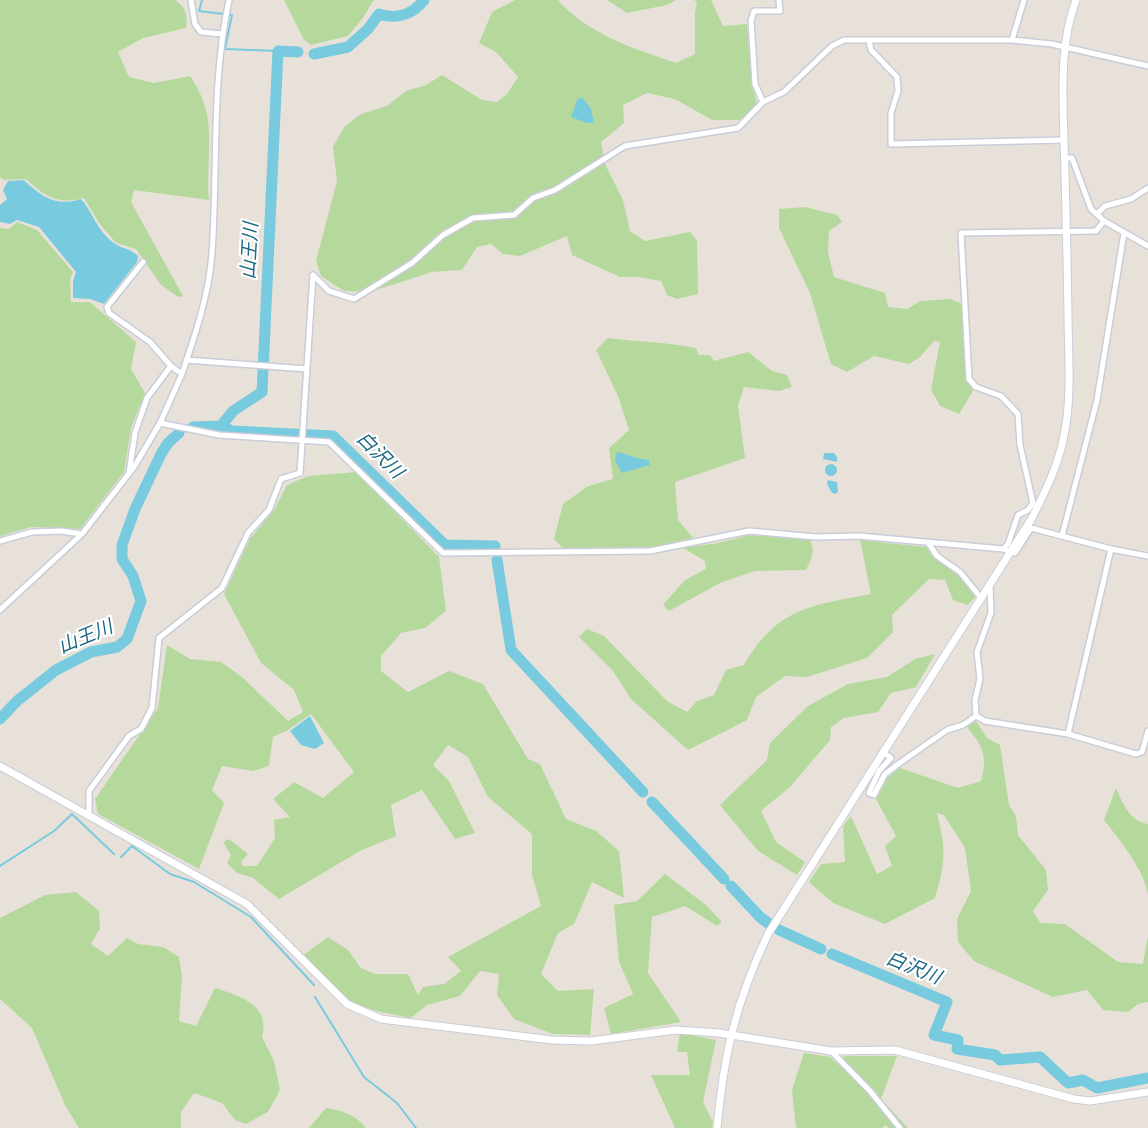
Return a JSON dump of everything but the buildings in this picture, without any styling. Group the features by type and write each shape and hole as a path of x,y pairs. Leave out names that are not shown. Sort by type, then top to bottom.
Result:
{"street":[{"path":"191,0 195,24 200,32 222,34"},
{"path":"0,610 82,534 129,473 160,423 182,374 201,317 212,255 215,129 222,34 229,0"},
{"path":"763,102 755,84 751,21 754,11 780,11 779,0"},
{"path":"1012,40 1024,0"},
{"path":"716,1128 722,1076 730,1035 747,980 768,934 1032,518 1051,481 1065,430 1068,350 1064,46 1069,19 1076,0"},
{"path":"90,816 89,791 129,736 140,730 152,708 160,638 222,588 248,533 269,510 281,479 300,473 313,275 329,291 354,299 412,264 443,235 473,218 514,215 533,198 555,190 625,146 738,128 763,102 784,92 832,46 844,40 1012,40 1064,46 1148,66"},
{"path":"869,41 870,50 897,78 898,91 892,113 891,144 1064,140"},
{"path":"1065,158 1072,158 1088,204 1097,214 1104,221 1148,246"},
{"path":"1097,214 1105,206 1131,199 1148,188"},
{"path":"1003,549 1008,544 1018,515 1028,510 1033,503 1020,445 1018,414 1001,396 976,387 969,379 961,233 1096,231 1104,221"},
{"path":"1062,536 1098,400 1124,233"},
{"path":"143,262 107,307 109,313 150,342 171,366 182,374"},
{"path":"186,360 306,369"},
{"path":"129,473 135,434 147,398 171,366"},
{"path":"160,423 219,435 301,442 329,442 443,553 650,551 749,531 816,537 859,536 929,544 1003,549 1015,553 1031,528 1111,549 1148,556"},
{"path":"0,541 32,532 61,531 82,534"},
{"path":"929,544 937,556 960,572 981,598"},
{"path":"1068,734 1111,549"},
{"path":"976,716 975,700 980,679 977,652 990,613 990,584"},
{"path":"883,752 892,758 879,771 868,794 874,795 885,774 901,762 947,730 963,725 976,716"},
{"path":"976,716 985,722 1068,734 1136,754 1142,752 1148,731"},
{"path":"0,766 247,904 347,1004 381,1019 552,1040 591,1041 676,1030 730,1035 831,1051 895,1050 1051,1094 1090,1101 1148,1092"},
{"path":"831,1051 870,1091 900,1128"}],"green space":[{"path":"0,0 175,0 184,9 187,20 186,28 143,38 118,52 129,77 154,83 190,76 205,107 209,136 209,200 134,190 131,202 183,296 178,297 161,285 136,249 116,243 99,223 84,198 67,201 59,200 39,191 26,179 4,180 0,177"},
{"path":"284,0 376,0 373,1 363,18 348,36 311,45 304,40"},
{"path":"515,0 558,0 583,22 612,39 676,63 695,54 695,12 697,2 694,0 711,0 723,26 747,24 752,84 757,104 740,120 712,120 675,99 647,93 623,105 624,123 601,142 606,166 623,200 630,231 645,241 690,232 697,240 698,294 677,299 667,295 661,281 638,277 620,277 572,255 567,236 520,256 503,254 491,244 477,247 462,270 432,272 370,292 344,291 321,276 316,261 337,181 333,147 344,127 361,114 387,106 406,91 426,85 442,75 482,100 497,102 507,94 518,77 496,52 479,43 492,12"},
{"path":"607,0 676,0 667,5 627,13"},
{"path":"805,207 837,215 842,222 829,231 828,252 834,277 885,293 888,307 907,309 920,301 951,299 964,305 967,380 973,391 959,414 940,406 931,390 940,342 934,341 920,357 909,364 874,356 847,372 831,364 810,293 779,228 779,209"},
{"path":"17,222 37,230 73,272 70,280 71,302 90,302 136,342 131,369 145,393 131,428 124,472 80,529 31,527 0,536 0,228 9,229"},
{"path":"608,338 696,348 699,355 710,355 714,361 748,352 772,371 787,375 792,387 779,391 744,387 738,405 745,458 675,482 678,520 693,538 653,547 563,548 554,539 563,504 588,486 613,479 609,448 629,430 618,396 596,350"},
{"path":"356,472 439,557 446,611 425,628 401,633 381,656 381,671 408,692 449,671 483,684 528,759 540,764 566,819 596,831 619,851 624,898 592,882 574,924 558,933 541,974 558,991 594,989 590,1035 553,1034 514,1019 497,995 499,974 480,971 460,996 427,1005 411,1018 380,1012 354,1004 302,956 328,937 348,950 361,968 375,974 408,974 418,995 423,987 444,984 461,971 448,957 541,906 532,875 532,834 488,797 468,757 448,745 433,765 449,781 475,833 455,839 422,790 391,805 396,836 360,851 279,899 253,878 237,873 227,863 231,855 223,842 229,839 248,854 241,862 243,866 257,866 275,838 274,820 290,817 273,799 294,782 323,798 354,772 311,714 288,730 273,737 269,766 253,771 222,766 212,790 224,803 199,869 98,814 95,799 158,708 167,645 190,659 221,662 242,677 288,721 303,712 294,690 261,663 224,594 250,539 274,510 287,485 308,476"},
{"path":"750,535 810,540 813,551 806,570 755,571 720,583 669,611 663,605 685,580 706,569 705,561 683,548 718,543"},
{"path":"860,540 926,547 935,559 958,573 975,597 968,605 953,600 945,580 929,579 892,615 893,632 867,658 807,677 785,676 756,697 747,720 688,750 631,699 613,671 579,637 587,629 604,636 667,701 687,712 697,701 714,695 726,670 744,665 770,631 783,620 813,606 871,594"},
{"path":"935,654 916,687 891,693 878,712 844,718 831,727 830,740 790,787 761,811 776,842 805,862 797,875 758,851 720,805 767,760 770,743 808,706 848,684 887,677 915,659"},
{"path":"976,721 987,738 1000,745 1009,805 1016,816 1018,835 1046,870 1048,890 1033,911 1040,923 1065,924 1118,962 1143,964 1148,936 1148,1002 1138,1004 1128,1012 1103,1010 1087,990 1053,997 974,961 958,942 957,919 971,891 965,848 944,815 937,813 944,856 935,898 885,924 833,903 809,882 821,864 845,862 843,826 851,816 877,874 892,866 885,846 896,836 876,799 887,778 900,768 958,788 981,781 984,765 983,752 967,727"},
{"path":"1116,788 1131,815 1141,822 1148,824 1148,895 1137,866 1104,820"},
{"path":"665,874 706,905 722,922 717,926 685,906 652,917 648,973 681,1022 611,1034 604,1008 633,994 619,962 614,905 637,901"},
{"path":"76,892 99,911 100,928 91,944 108,956 127,938 138,944 163,947 179,957 182,976 179,1021 196,1026 215,988 243,999 258,1010 264,1026 262,1037 274,1061 280,1090 268,1112 246,1124 235,1120 222,1103 194,1093 181,1112 181,1128 79,1128 65,1105 32,1028 0,999 0,918 45,895"},
{"path":"680,1033 716,1040 703,1102 713,1122 712,1128 675,1128 651,1075 690,1075 687,1052 677,1052"},
{"path":"804,1053 830,1057 841,1067 844,1056 897,1056 881,1099 908,1128 889,1128 886,1125 882,1128 796,1128 792,1090"},
{"path":"326,1108 348,1114 366,1128 309,1128"}],"water":[{"path":"582,97 591,109 594,123 587,123 571,117 577,100"},
{"path":"24,180 43,196 50,199 64,202 81,199 108,238 138,256 137,262 104,304 90,299 73,298 73,281 76,272 39,227 17,220 10,224 0,222 0,205 7,199 3,190 8,181"},
{"path":"617,452 649,460 650,465 622,473 615,461"},
{"path":"824,453 834,453 837,457 837,462 823,459"},
{"path":"829,464 833,464 837,470 833,476 829,476 825,472 825,468"},
{"path":"828,480 837,482 838,491 836,494 832,493 827,484"},
{"path":"310,716 324,743 315,749 301,745 290,731"}],"waterway":[{"path":"202,0 199,11 232,15 225,49 278,51"},
{"name":"山王川","path":"314,54 348,47 368,29 379,14 398,16 415,9 424,0"},
{"name":"山王川","path":"221,426 233,411 262,392 278,51 298,52"},
{"name":"白沢川","path":"193,427 221,426 232,431 333,436 445,545 495,546"},
{"name":"山王川","path":"0,719 17,701 56,670 91,652 117,647 127,639 141,601 133,576 122,559 122,545 135,509 161,454 168,443 179,433"},
{"name":"白沢川","path":"497,560 511,650 643,792"},
{"name":"白沢川","path":"652,802 724,879"},
{"path":"0,866 54,831 72,814 114,854"},
{"path":"121,857 132,846 170,874 194,882 251,917 314,985"},
{"name":"白沢川","path":"731,886 768,923"},
{"name":"白沢川","path":"779,930 821,949"},
{"name":"白沢川","path":"832,954 947,1002 934,1035 958,1040 957,1049 995,1055 1000,1060 1040,1057 1068,1083 1083,1080 1097,1088 1148,1078"},
{"path":"315,997 364,1077 397,1103 416,1128"}]}
